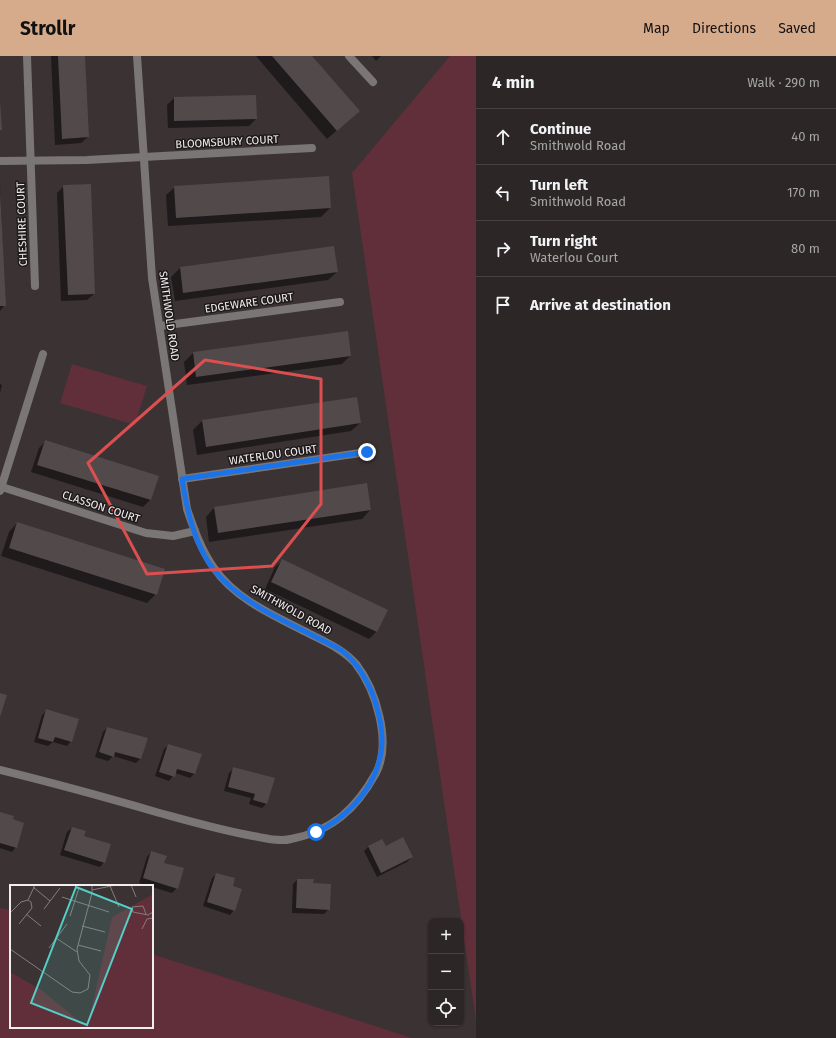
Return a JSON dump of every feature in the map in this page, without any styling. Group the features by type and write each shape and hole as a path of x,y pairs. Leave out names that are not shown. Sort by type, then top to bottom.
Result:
{"street":[{"name":"CHESHIRE COURT","path":"27,56 35,286"},
{"name":"SMITHWOLD ROAD","path":"0,770 63,785 225,831 271,839 289,840 330,826 355,804 377,772 382,753 381,722 373,693 356,664 342,650 258,607 234,590 214,569 194,531 187,509 182,479 152,278 137,56"},
{"path":"349,56 373,82"},
{"name":"BLOOMSBURY COURT","path":"143,157 312,148"},
{"path":"0,161 87,160 143,157"},
{"name":"EDGEWARE COURT","path":"160,326 340,302"},
{"name":"CLASSON COURT","path":"43,354 1,489 146,533 173,536 194,531"},
{"name":"WATERLOU COURT","path":"182,479 367,452"}],"highlighted area":[{"path":"205,360 321,379 321,504 272,566 147,574 88,463"}],"shaded area":[{"path":"450,56 476,56 476,1021 464,939 464,918 461,918 352,173"},
{"path":"72,364 147,386 135,425 60,403"},
{"path":"0,908 10,910 10,1028 153,1028 153,954 412,1038 0,1038"}],"building":[{"path":"58,56 85,56 89,137 62,139"},
{"path":"272,56 312,56 360,111 337,131"},
{"path":"256,95 257,119 174,121 174,97"},
{"path":"0,101 2,130 0,130"},
{"path":"329,176 331,208 176,218 174,186"},
{"path":"91,184 95,294 68,295 63,185"},
{"path":"0,189 6,306 0,306"},
{"path":"334,246 338,272 183,293 180,267"},
{"path":"348,331 351,356 196,377 193,352"},
{"path":"357,397 361,423 206,447 202,420"},
{"path":"45,440 159,476 151,500 37,465"},
{"path":"367,483 371,510 218,533 214,507"},
{"path":"17,522 165,569 157,595 9,548"},
{"path":"282,559 388,610 377,632 271,582"},
{"path":"0,693 7,695 0,717"},
{"path":"46,709 79,719 72,742 55,737 53,742 38,738"},
{"path":"107,727 148,738 141,759 115,752 114,757 99,752"},
{"path":"168,744 202,754 195,774 177,769 175,777 159,772"},
{"path":"233,767 275,778 267,804 253,800 255,794 228,787"},
{"path":"0,812 14,816 13,819 24,823 17,848 0,843"},
{"path":"72,827 86,831 84,836 111,844 105,863 64,850"},
{"path":"403,837 413,857 381,873 368,846 382,839 386,846"},
{"path":"151,851 167,856 164,863 184,868 178,889 143,878"},
{"path":"216,873 235,878 233,886 242,889 235,911 207,902"},
{"path":"297,879 314,879 313,883 331,884 330,910 296,908"}],"route":[{"path":"316,832 330,826 355,804 377,772 382,753 381,722 373,693 356,664 342,650 258,607 234,590 214,569 194,531 187,509 182,479 367,452"}]}
